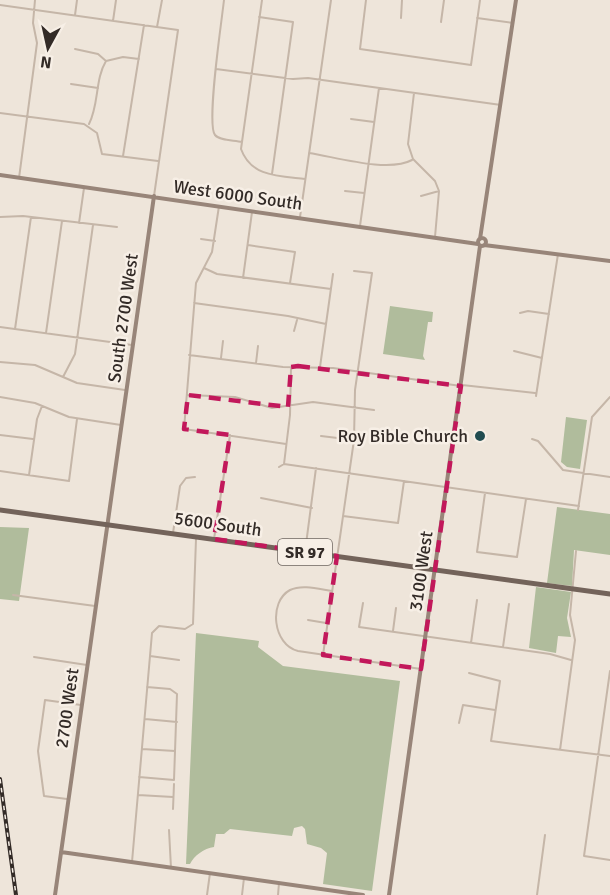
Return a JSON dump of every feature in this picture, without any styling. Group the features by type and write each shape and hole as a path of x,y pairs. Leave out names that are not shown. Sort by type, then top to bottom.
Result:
{"main road":[{"name":"5600 South","path":"0,510 610,594"}],"street":[{"path":"19,178 37,43 33,23 36,0"},
{"path":"75,16 77,0"},
{"path":"113,21 116,0"},
{"path":"0,5 157,27 162,0"},
{"path":"224,0 212,123 216,136 242,142"},
{"path":"262,0 241,149 250,165 272,174 305,179"},
{"path":"300,218 331,0"},
{"path":"366,0 360,49 471,65 480,0"},
{"path":"401,18 402,0"},
{"path":"441,22 444,0"},
{"name":"3100 West","path":"389,895 516,0"},
{"path":"259,17 293,22 272,174"},
{"path":"477,18 513,23"},
{"path":"123,156 132,112 144,26"},
{"name":"South 2700 West","path":"107,524 178,30 157,27"},
{"path":"75,49 98,54 106,61"},
{"path":"89,125 96,107 102,68 106,61 123,57 139,59"},
{"path":"216,69 285,78 318,79 501,105"},
{"path":"71,84 99,88"},
{"path":"360,226 379,88"},
{"path":"414,93 408,133 410,151 413,159 435,181 439,191 435,237"},
{"path":"0,112 89,125 97,133 102,154 158,161"},
{"path":"351,119 374,122"},
{"path":"309,153 398,165 413,159"},
{"name":"West 6000 South","path":"0,175 610,261"},
{"path":"79,224 84,187"},
{"path":"345,191 364,194"},
{"path":"421,196 439,191"},
{"path":"219,206 212,252 197,279 184,429 286,444"},
{"path":"243,278 252,211"},
{"path":"0,217 31,217 117,227"},
{"path":"15,329 31,217"},
{"path":"46,333 62,221"},
{"path":"63,377 75,354 93,225"},
{"path":"201,239 215,241"},
{"path":"248,245 295,252 290,284"},
{"path":"189,356 291,368 320,367 535,394 558,254"},
{"path":"204,268 218,274 331,289"},
{"path":"323,655 354,440 354,407 372,273 354,271"},
{"path":"320,367 333,273"},
{"path":"194,303 326,324"},
{"path":"520,313 528,311 549,314"},
{"path":"294,331 298,318"},
{"path":"0,327 132,345"},
{"path":"221,358 223,341"},
{"path":"256,363 258,346"},
{"path":"514,351 542,358"},
{"path":"0,362 43,367 77,382 126,390"},
{"path":"284,464 291,368"},
{"path":"188,395 235,397 272,408 313,402 374,410"},
{"path":"279,467 284,464 316,468 579,508 592,417 610,397"},
{"path":"0,398 42,406 77,419 121,425"},
{"path":"29,475 42,406"},
{"path":"0,471 69,481 77,419"},
{"path":"0,435 34,440"},
{"path":"214,539 230,435"},
{"path":"321,436 354,440"},
{"path":"532,439 538,441 563,470 610,477"},
{"path":"305,552 316,468"},
{"path":"173,533 180,486 186,478 195,477"},
{"path":"343,516 398,523 404,481"},
{"path":"485,493 477,552 517,557 526,499"},
{"path":"261,498 312,508"},
{"name":"2700 West","path":"55,895 107,524"},
{"path":"132,862 150,656 155,627 185,629 193,624 197,536"},
{"path":"560,750 574,633 570,615 576,551"},
{"path":"332,591 303,587 291,590 284,596 279,607 277,625 281,641 292,650 421,669"},
{"path":"13,595 95,606"},
{"path":"471,643 477,600"},
{"path":"363,603 359,627 550,654 571,660"},
{"path":"503,647 509,604"},
{"path":"393,631 396,608"},
{"path":"308,620 327,623"},
{"path":"150,656 179,660"},
{"path":"34,657 87,665"},
{"path":"610,671 584,856 610,860"},
{"path":"469,673 500,681 491,741 610,756"},
{"path":"139,777 174,780 177,694 170,689 147,687"},
{"path":"68,799 44,796 38,751 45,700 81,705"},
{"path":"459,723 463,705 495,710"},
{"path":"145,719 177,722"},
{"path":"142,748 175,751"},
{"path":"173,809 174,784"},
{"path":"138,795 173,797"},
{"path":"169,830 171,868"},
{"path":"537,895 545,835"},
{"path":"61,852 363,895"},
{"path":"207,895 210,873"},
{"path":"242,895 244,878"},
{"path":"278,895 279,883"},
{"path":"315,895 316,888"}],"highlighted area":[{"path":"298,366 461,386 421,669 323,655 337,556 214,539 230,435 184,429 188,395 288,407 291,367"}],"green space":[{"path":"390,306 433,312 432,322 428,322 423,356 425,360 383,354"},
{"path":"566,417 587,420 580,469 567,467 561,462"},
{"path":"557,507 610,514 610,555 574,550 572,586 547,583"},
{"path":"0,527 29,528 19,601 0,599"},
{"path":"536,587 571,592 567,618 571,637 558,636 556,653 529,648"},
{"path":"196,633 259,641 258,647 283,666 400,681 372,891 323,884 327,853 321,848 307,844 305,829 302,826 294,828 292,836 230,829 224,834 216,834 214,847 203,851 190,864 186,864"}],"railway":[{"path":"0,779 16,895"}],"place":[{"name":"Roy Bible Church","path":"480,436"}]}
